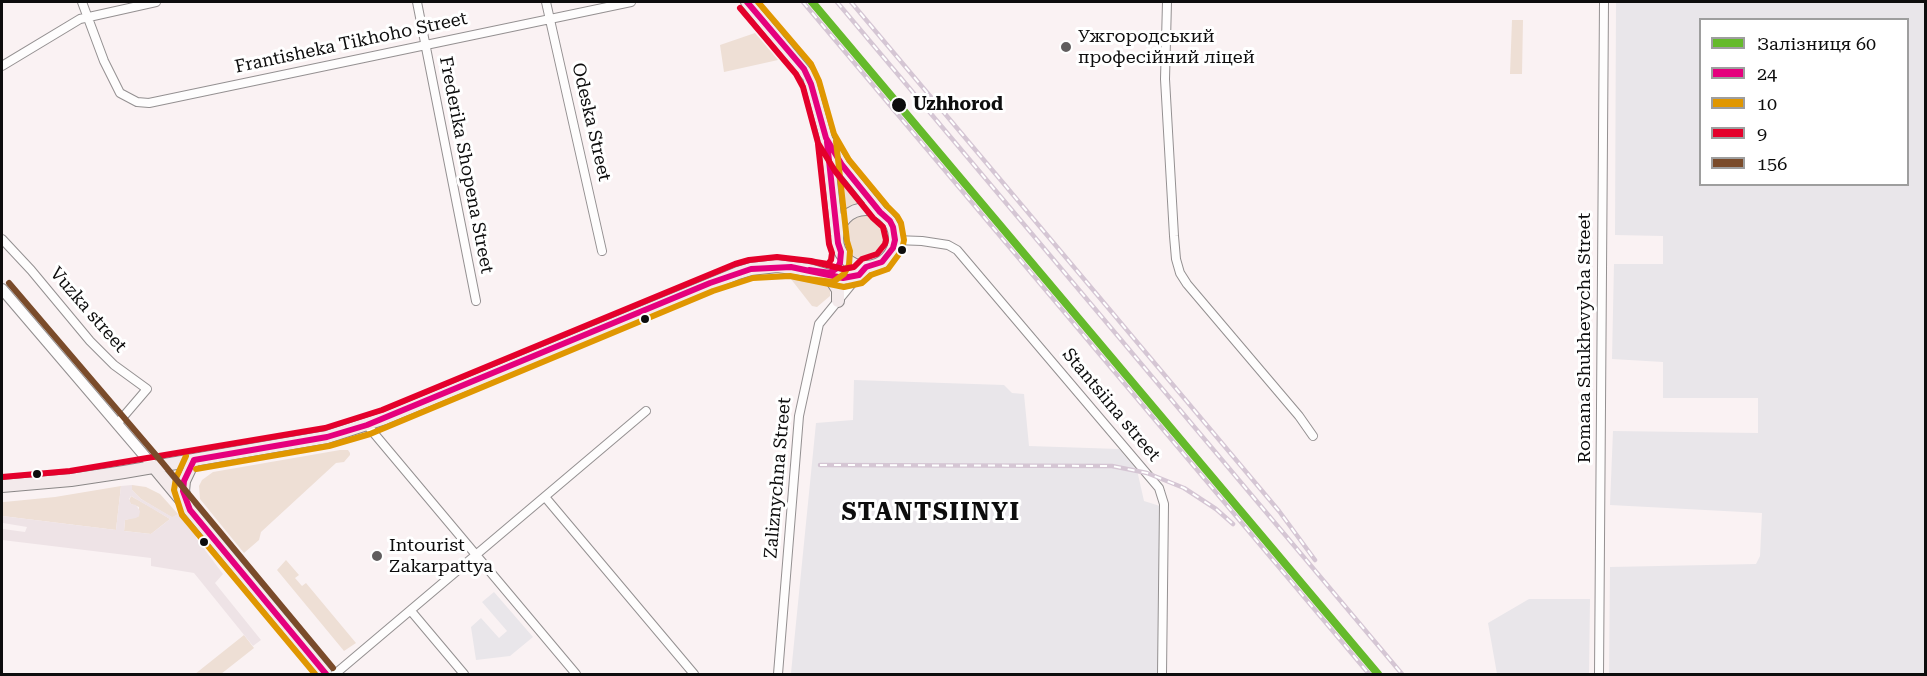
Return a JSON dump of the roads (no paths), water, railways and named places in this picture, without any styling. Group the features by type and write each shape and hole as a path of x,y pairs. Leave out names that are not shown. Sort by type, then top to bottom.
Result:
{"main road":[{"path":"747,2 809,77 826,138 838,243 841,252 840,263 836,270 824,274"},
{"path":"2,486 71,480 327,437 367,425 738,273 777,266 843,278 862,271 887,258 895,240 893,227 842,165 826,138"},
{"path":"837,234 844,219 850,214 865,208 880,212"},
{"path":"841,252 862,271"},
{"path":"824,274 838,290 838,302"},
{"path":"190,510 183,490 184,481 194,460"},
{"path":"154,467 326,675"}],"street":[{"path":"82,2 87,17"},
{"path":"2,66 63,28 87,17 156,2"},
{"name":"Frederika Shopena Street","path":"417,2 476,301"},
{"name":"Odeska Street","path":"546,2 602,251"},
{"name":"Frantisheka Tikhoho Street","path":"87,17 104,61 120,93 137,102 149,103 631,2"},
{"path":"1167,2 1166,90 1174,236 1180,273 1187,285 1299,416 1313,436"},
{"name":"Romana Shukhevycha Street","path":"1599,675 1604,2"},
{"name":"Vuzka street","path":"2,239 31,270 90,342 114,365 147,389 117,424"},
{"name":"Stantsiina street","path":"895,240 948,245 957,250 1159,488 1164,504 1162,675"},
{"name":"Zaliznychna Street","path":"778,675 799,416 819,324 862,271"},
{"path":"2,289 154,467"},
{"path":"335,675 646,411"},
{"path":"367,425 576,675"},
{"path":"545,497 694,675"},
{"path":"411,610 464,675"}],"railway":[{"path":"803,2 1369,674"},
{"path":"837,2 1402,674"},
{"path":"851,2 1279,511 1315,560"},
{"path":"820,465 1112,466 1147,473 1184,488 1216,509 1233,524"}],"rail line":[{"name":"60","path":"812,2 1378,674"}],"place":[{"name":"Ужгородський професійний ліцей","path":"1066,47"},
{"name":"Uzhhorod","path":"899,105"},
{"name":"Intourist Zakarpattya","path":"377,556"}],"district":[{"name":"STANTSIINYI","path":"931,513"}]}
